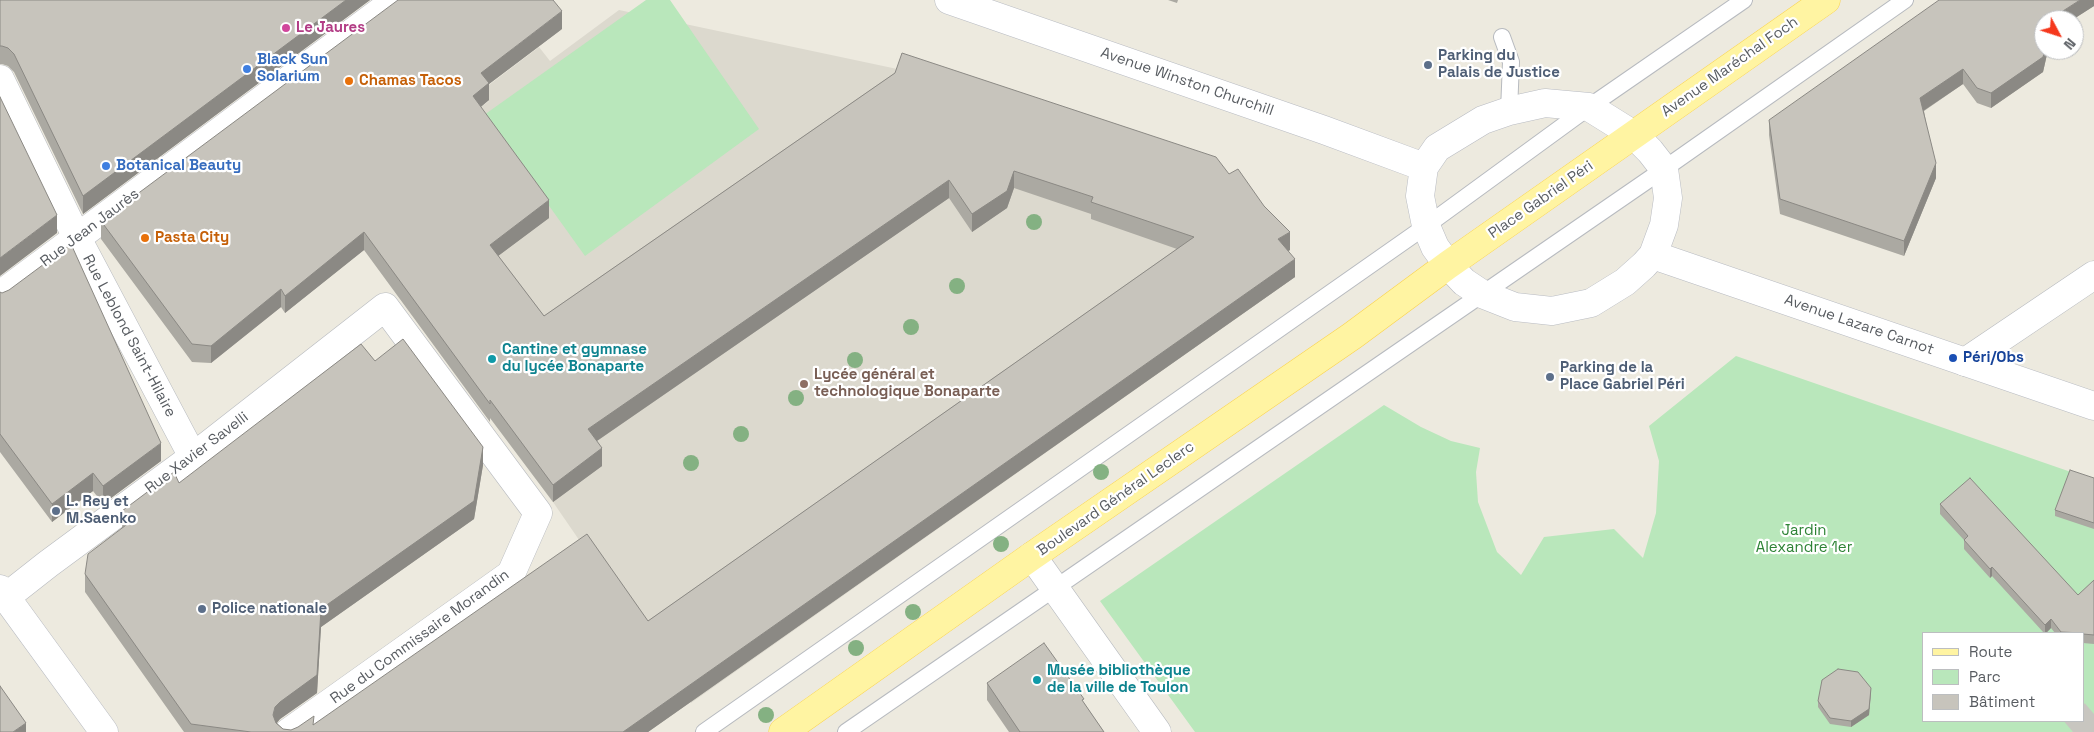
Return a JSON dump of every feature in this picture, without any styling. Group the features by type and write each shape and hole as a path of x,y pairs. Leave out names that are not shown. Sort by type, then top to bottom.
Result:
{"main road":[{"name":"Avenue Maréchal Foch","path":"1634,135 1826,0"},
{"name":"Place Gabriel Péri","path":"1448,266 1634,135"},
{"name":"Boulevard Général Leclerc","path":"783,732 1032,556 1352,336 1448,266"}],"street":[{"name":"Rue Jean Jaurès","path":"0,295 396,0"},
{"name":"Avenue Winston Churchill","path":"949,0 1424,166"},
{"name":"Rue Leblond Saint-Hilaire","path":"0,79 76,238 193,457"},
{"path":"1545,103 1589,107 1634,135 1664,169 1668,198 1664,225 1653,255 1624,282 1590,303 1552,311 1515,308 1482,294 1464,282 1448,266 1435,247 1426,226 1420,196 1424,166 1437,148 1483,120 1510,111 1545,103"},
{"name":"Avenue Lazare Carnot","path":"1653,255 2094,406"},
{"path":"1965,362 2094,275"},
{"name":"Rue Xavier Savelli","path":"3,593 48,564 193,457 386,307"},
{"name":"Rue du Commissaire Morandin","path":"289,732 511,574 538,513 386,307"},
{"path":"1032,556 1158,732"},
{"path":"3,593 104,732"}],"lane":[{"path":"704,732 1426,226 1589,107 1744,0"},
{"path":"846,732 1664,169 1905,0"},
{"path":"1502,37 1511,62 1510,111"}],"shaded area":[{"name":"Lycée général et technologique Bonaparte","path":"619,10 902,70 1290,250 1278,257 1295,277 691,703 553,502 365,250 473,113 489,101 481,91 539,47 550,61"}],"green space":[{"path":"646,0 670,0 759,129 585,256 484,115"},
{"name":"Jardin Alexandre 1er","path":"1736,356 2094,480 2094,732 1195,732 1100,601 1384,405 1421,427 1451,441 1480,448 1476,472 1478,502 1497,552 1521,575 1544,537 1614,529 1643,558 1656,513 1659,461 1649,426"}],"building":[{"path":"0,0 346,0 83,196 14,54 8,48 0,46"},
{"path":"398,0 553,0 562,11 481,73 489,83 473,96 549,200 490,245 544,316 895,73 902,53 1216,157 1229,174 1238,169 1264,206 1290,232 1278,239 1295,259 623,732 251,732 191,724 85,574 88,554 130,522 122,511 174,472 179,483 361,344 375,361 403,339 483,447 474,501 321,609 317,675 275,707 273,715 276,723 283,729 291,730 314,716 313,725 587,534 648,621 1194,237 1091,202 1093,197 1014,171 1007,191 972,214 949,180 588,429 602,448 553,485 490,400 490,404 364,232 285,296 281,289 211,346 192,344 101,221"},
{"path":"1939,0 2080,0 2064,10 2034,10 2034,60 2039,60 1991,93 1977,88 1963,69 1920,98 1936,163 1904,241 1780,199 1769,120"},
{"path":"0,97 57,215 0,258"},
{"path":"71,244 161,443 103,486 93,473 52,504 0,434 0,292 9,290"},
{"path":"2070,470 2094,478 2094,523 2055,510"},
{"path":"1970,478 2078,595 2094,580 2094,635 2084,634 2084,632 2061,632 2051,619 2045,625 1992,567 1990,569 1964,540 1968,536 1940,504"},
{"name":"Musée bibliothèque de la ville de Toulon","path":"1044,643 1084,699 1082,700 1104,732 1020,732 987,683"},
{"path":"1838,669 1858,672 1871,688 1869,709 1851,721 1830,718 1818,701 1822,680"},
{"path":"0,686 26,723 13,732 0,732"}],"tunnel":[{"path":"2073,732 2094,714"}],"place":[{"name":"Le Jaures","path":"286,28"},
{"name":"Parking du Palais de Justice","path":"1428,65"},
{"name":"Black Sun Solarium","path":"247,69"},
{"name":"Chamas Tacos","path":"349,81"},
{"name":"Botanical Beauty","path":"106,166"},
{"name":"Pasta City","path":"145,238"},
{"name":"Péri/Obs","path":"1953,358"},
{"name":"Cantine et gymnase du lycée Bonaparte","path":"492,359"},
{"name":"Parking de la Place Gabriel Péri","path":"1550,377"},
{"name":"Lycée général et technologique Bonaparte","path":"804,384"},
{"name":"L. Rey et M.Saenko","path":"56,511"},
{"name":"Police nationale","path":"202,609"},
{"name":"Musée bibliothèque de la ville de Toulon","path":"1037,680"}]}
